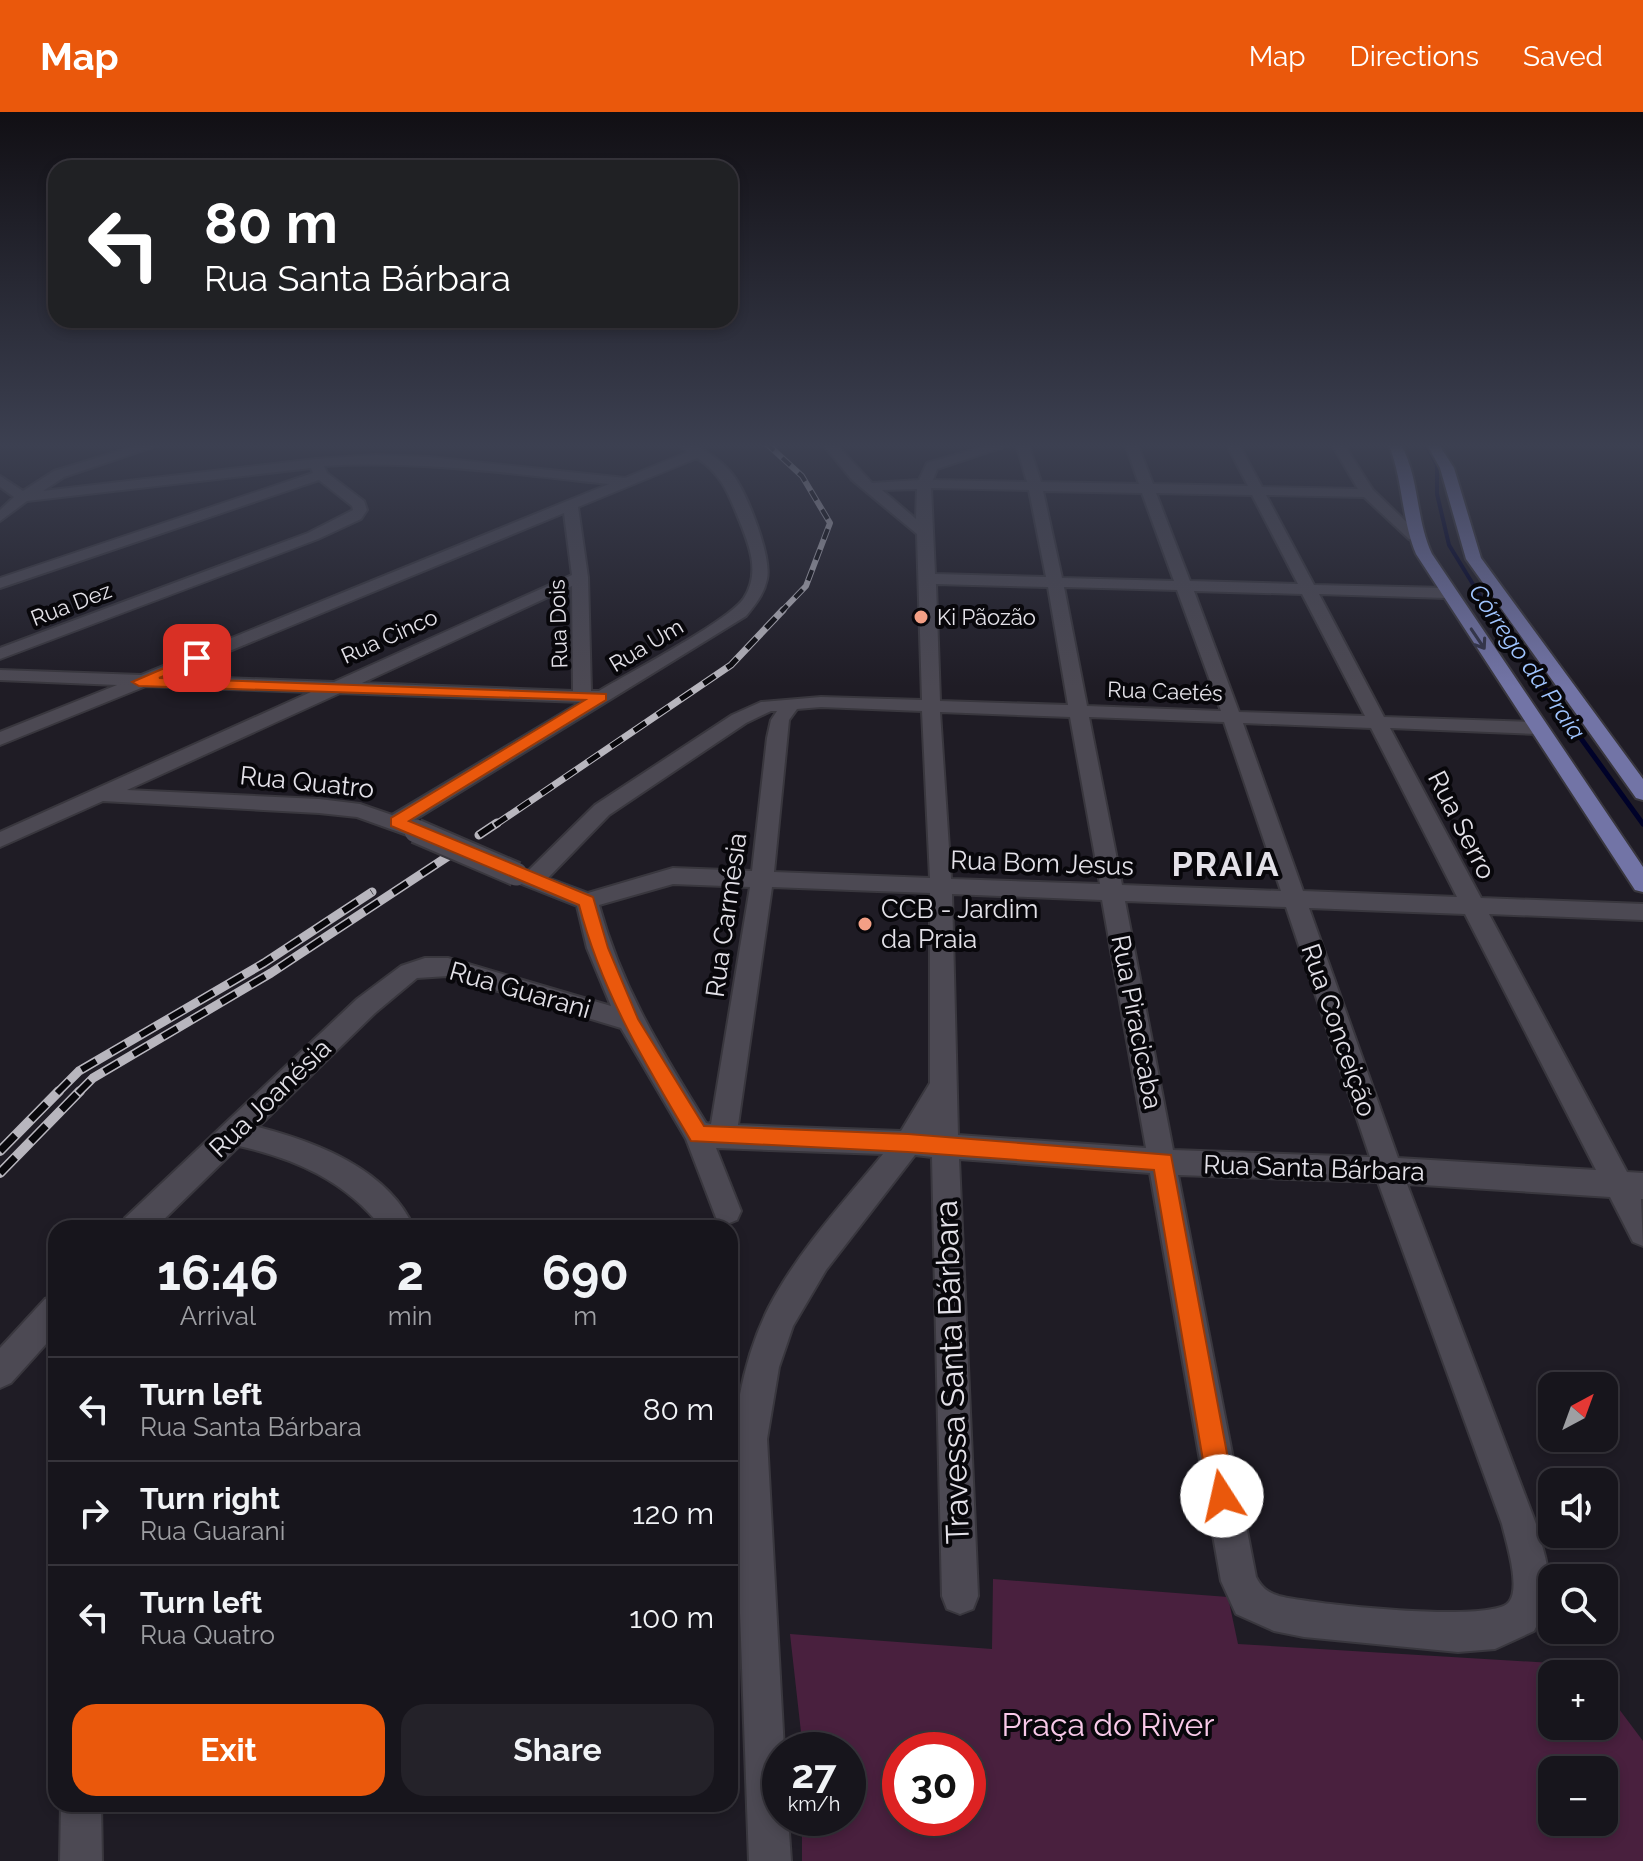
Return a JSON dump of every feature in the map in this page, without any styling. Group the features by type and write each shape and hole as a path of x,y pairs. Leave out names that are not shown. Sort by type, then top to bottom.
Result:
{"main road":[{"path":"1412,525 1414,536 1447,593 1643,884"},
{"path":"1461,525 1474,559 1643,793"}],"street":[{"path":"0,583 163,525"},
{"name":"Rua Dez","path":"0,654 337,525"},
{"path":"0,739 520,525"},
{"name":"Rua Dois","path":"573,525 591,696"},
{"name":"Rua Um","path":"396,822 591,696 740,613 752,599 760,578 760,552 749,525"},
{"path":"914,525 924,533"},
{"name":"Travessa Santa Bárbara","path":"924,525 941,888 943,1085 960,1596"},
{"name":"Rua Piracicaba","path":"1043,525 1163,1162 1232,1557 1239,1581 1249,1601 1274,1613 1304,1619 1458,1633 1495,1630 1521,1618"},
{"name":"Rua Conceição","path":"1161,525 1232,717 1388,1170 1519,1524 1530,1567 1531,1599 1521,1618"},
{"name":"Rua Serro","path":"1275,525 1472,904 1631,1186 1643,1232"},
{"path":"1402,525 1414,536"},
{"name":"Rua Cinco","path":"0,840 580,577"},
{"path":"928,579 1447,593"},
{"path":"0,675 591,696"},
{"name":"Rua Caetés","path":"524,877 637,786 755,710 767,706 821,702 1537,728"},
{"name":"Rua Carmésia","path":"711,1136 762,880 776,738 780,720 791,705"},
{"name":"Rua Quatro","path":"100,795 319,806 360,811 396,822 587,901"},
{"name":"Rua Bom Jesus","path":"587,901 673,876 1643,912"},
{"name":"Rua Guarani","path":"587,901 599,948 630,1021 711,1136 727,1211"},
{"name":"Rua Guarani","path":"409,972 425,967 448,967 630,1021"},
{"name":"Rua Joanésia","path":"143,1220 366,1006 409,972"},
{"path":"738,1468 750,1439 763,1367 780,1318 816,1260 908,1143 943,1085"},
{"path":"234,1133 274,1141 330,1163 380,1200 394,1220"},
{"name":"Rua Santa Bárbara","path":"711,1136 908,1143 1163,1162 1388,1170 1631,1186"},
{"path":"0,1372 48,1319"},
{"path":"750,1439 770,1861"},
{"path":"81,1812 81,1861"}],"green space":[{"name":"Praça do River","path":"993,1579 1228,1597 1238,1644 1538,1662 1538,1740 1618,1740 1618,1708 1643,1741 1643,1861 802,1861 802,1836 866,1836 866,1732 801,1732 790,1634 992,1649"}],"waterway":[{"name":"Córrego da Praia","path":"1444,525 1449,545 1490,612"},
{"name":"Córrego da Praia","path":"1488,610 1643,824"}],"railway":[{"path":"781,612 806,586 829,525"},
{"path":"495,825 731,665 783,610"},
{"path":"479,835 497,823"},
{"path":"80,1091 93,1078 271,973 450,855"},
{"path":"59,1091 79,1071 264,963 372,892"},
{"path":"0,1151 59,1091"},
{"path":"0,1173 80,1091"}],"place":[{"name":"Ki Pãozão","path":"921,617"},
{"name":"CCB - Jardim da Praia","path":"865,924"}],"district":[{"name":"PRAIA","path":"1226,864"}],"route":[{"path":"197,658 139,682 601,697 396,822 587,901 599,948 630,1021 698,1135 908,1143 1163,1162 1222,1496"}]}
